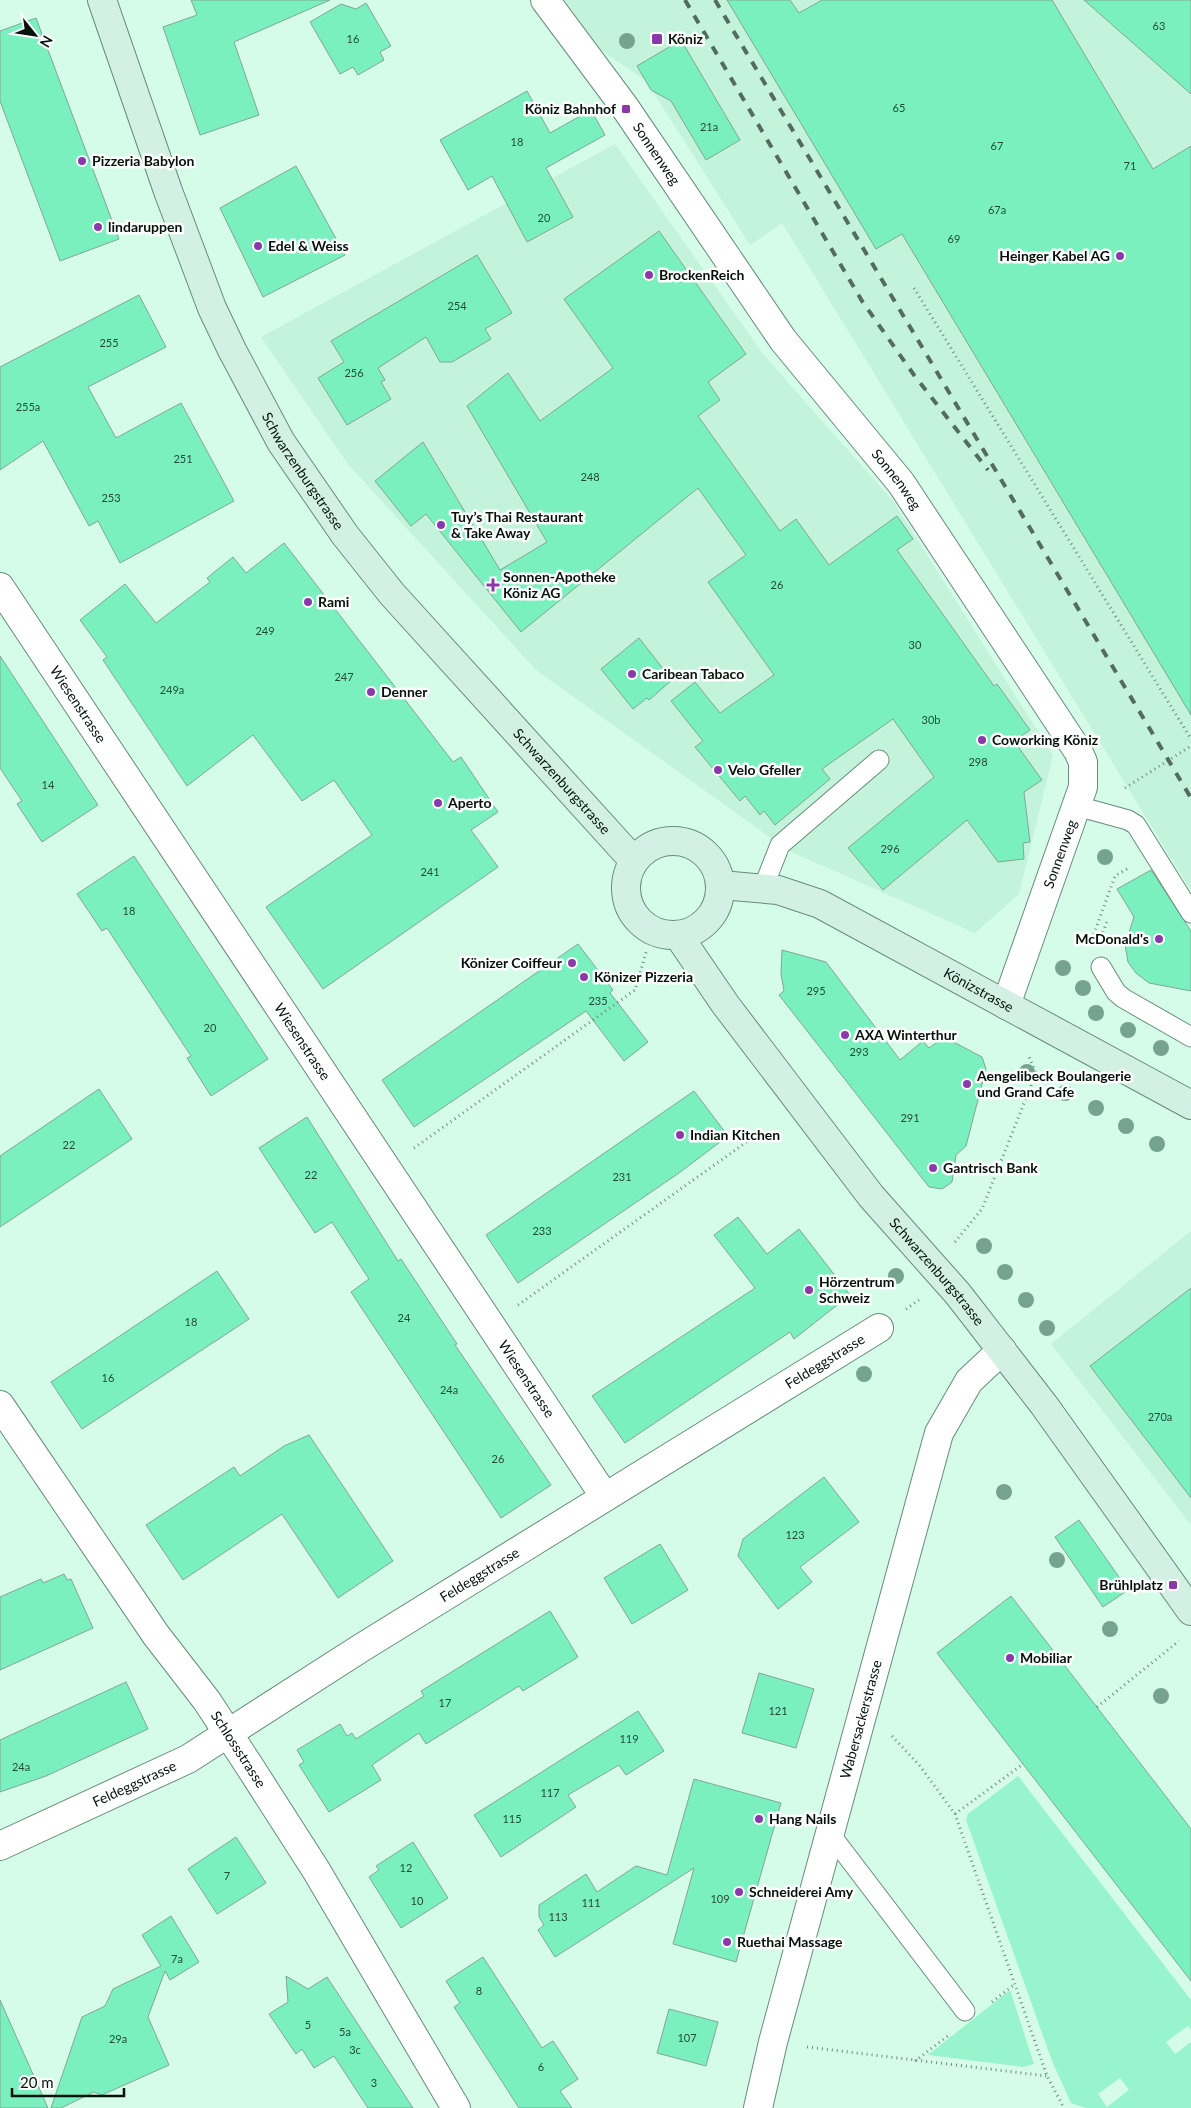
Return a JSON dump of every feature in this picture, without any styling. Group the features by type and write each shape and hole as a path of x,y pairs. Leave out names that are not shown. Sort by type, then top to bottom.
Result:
{"main road":[{"name":"Schwarzenburgstrasse","path":"102,0 182,213 212,308 281,442 315,493 392,594 634,861"},
{"path":"674,840 689,843 704,851 713,863 721,885 716,909 694,931 665,933 639,922 630,908 625,892 627,876 634,861 645,850 658,842 674,840"},
{"name":"Könizstrasse","path":"721,885 763,888 789,893 820,904 1191,1105"},
{"name":"Schwarzenburgstrasse","path":"665,933 725,1004 859,1180 1002,1350 1044,1405 1191,1610"}],"street":[{"name":"Sonnenweg","path":"545,0 624,106 782,340 901,483 1078,751 1083,762 1083,787 1006,1005"},
{"name":"Wiesenstrasse","path":"0,587 489,1326 605,1497"},
{"name":"Feldeggstrasse","path":"0,1846 188,1759 605,1497 879,1328"},
{"name":"Wabersackerstrasse","path":"758,2108 773,2042 939,1434 969,1381 1002,1350"},
{"name":"Schlossstrasse","path":"0,1405 156,1634 207,1701 228,1733 316,1870 456,2108"}],"lane":[{"path":"763,888 780,845 879,760"},
{"path":"1077,806 1128,820 1136,825 1191,913"},
{"path":"1101,968 1116,992 1123,998 1191,1037"},
{"path":"831,1835 965,2010"}],"path":[{"path":"914,288 1191,739"},
{"path":"1077,806 1128,787 1191,746"},
{"path":"1091,946 1115,876 1134,864"},
{"path":"1103,934 1108,919"},
{"path":"385,1169 635,990 665,933"},
{"name":"Feldeggstrasse","path":"879,1328 940,1274 985,1203 1036,1072 1028,1056"},
{"path":"489,1326 755,1136"},
{"path":"1097,1707 1184,1637"},
{"path":"865,1708 920,1766 955,1814 1047,2076 1064,2108"},
{"path":"955,1814 1023,1764"},
{"path":"773,2042 1047,2076"}],"shaded area":[{"path":"564,0 1191,0 1191,891 782,223 750,245 646,81 596,47"},
{"path":"615,144 763,354 893,501 1053,755 1019,894 975,933 789,851 536,670 347,463 261,337"},
{"path":"1191,1231 1191,1525 1051,1344"}],"green space":[{"path":"1018,1776 1191,2000 1191,2030 1188,2026 1166,2042 1175,2054 1191,2042 1191,2108 1086,2108 1071,2103 1052,2061 966,1820 968,1814","holes":["1120,2078 1129,2090 1107,2107 1098,2094"]},
{"path":"1010,1990 1034,2064 1023,2067 928,2055"}],"building":[{"path":"191,0 330,0 234,42 259,115 200,135 163,27 197,15"},
{"path":"727,0 790,0 799,13 822,0 1052,0 1153,169 1191,146 1191,715 902,234 876,249"},
{"path":"1084,0 1191,0 1191,94"},
{"path":"366,3 391,46 380,52 384,60 358,75 353,67 340,74 310,22 341,4 356,9"},
{"path":"36,18 119,239 60,261 0,101 0,31"},
{"path":"681,40 740,140 706,160 671,101 651,90 637,66"},
{"path":"527,91 550,133 591,110 605,135 546,168 573,217 527,242 492,176 468,190 440,140"},
{"path":"296,166 345,255 263,297 220,208"},
{"path":"659,231 746,354 708,382 720,400 698,416 780,531 796,519 829,565 897,516 913,539 897,550 994,686 997,684 1030,730 1014,741 1042,780 1024,792 1030,842 1023,843 1024,859 998,862 967,820 883,890 848,848 934,777 893,719 822,769 830,779 775,825 764,811 760,815 745,796 740,801 695,747 703,741 671,701 695,682 720,713 774,675 708,582 746,555 698,488 521,632 426,514 411,526 375,481 423,442 500,570 547,542 467,406 508,373 540,421 613,368 564,299"},
{"path":"477,255 512,313 485,329 491,339 452,362 440,362 426,337 378,368 385,380 381,382 391,399 347,425 318,378 344,362 331,341"},
{"path":"139,295 166,347 88,387 116,438 181,403 234,501 120,563 98,521 89,526 43,441 0,470 0,367"},
{"path":"284,543 453,762 461,757 498,812 471,830 498,867 323,989 266,907 372,835 334,780 302,801 253,735 187,786 103,660 107,657 80,620 125,584 156,623 210,582 207,578 233,557 246,573"},
{"path":"639,638 672,680 649,700 647,698 633,709 601,669"},
{"path":"0,656 98,805 42,842 17,804 22,801 0,768"},
{"path":"134,856 268,1059 211,1096 187,1058 191,1056 107,928 102,931 77,894"},
{"name":"McDonald's","path":"1151,870 1191,931 1191,991 1149,983 1136,973 1128,962 1125,945 1134,917 1117,889"},
{"path":"578,944 613,990 610,993 648,1042 624,1061 586,1011 414,1127 382,1080"},
{"path":"782,950 826,962 900,1060 923,1041 929,1048 944,1037 982,1057 986,1069 966,1146 956,1155 952,1182 942,1189 929,1187 779,995 784,991 781,974"},
{"path":"99,1089 132,1139 0,1227 0,1156"},
{"path":"694,1091 728,1136 679,1173 518,1283 486,1235"},
{"path":"307,1117 398,1261 401,1259 457,1344 455,1345 551,1485 501,1518 351,1292 369,1279 332,1222 315,1233 259,1148"},
{"path":"738,1217 767,1254 799,1229 850,1295 794,1339 790,1332 625,1443 592,1396 755,1288 714,1235"},
{"path":"217,1271 249,1319 82,1429 51,1382"},
{"path":"1191,1288 1191,1498 1090,1366"},
{"path":"309,1435 393,1561 338,1598 282,1514 183,1580 146,1525 234,1467 240,1476 284,1446"},
{"path":"824,1477 859,1522 800,1567 812,1582 778,1609 738,1556 743,1539"},
{"path":"1079,1520 1128,1590 1103,1607 1055,1537"},
{"path":"660,1544 688,1590 632,1624 604,1578"},
{"path":"64,1574 67,1580 71,1579 93,1628 0,1670 0,1597 41,1579 43,1583"},
{"path":"1011,1596 1191,1829 1191,1981 937,1653"},
{"path":"550,1611 578,1657 523,1691 519,1686 426,1744 419,1733 372,1765 381,1780 329,1812 299,1765 304,1762 297,1750 340,1724 347,1736 352,1733 356,1739 424,1696 421,1691"},
{"path":"759,1673 814,1689 796,1748 742,1733"},
{"path":"126,1682 148,1729 46,1776 0,1792 0,1740"},
{"path":"638,1711 664,1751 626,1775 619,1765 568,1795 576,1807 501,1857 474,1815"},
{"path":"694,1779 781,1803 736,1962 673,1944 694,1868 555,1957 538,1930 544,1925 539,1917 539,1905 586,1874 597,1892 636,1866 667,1875"},
{"path":"236,1837 266,1883 217,1914 188,1869"},
{"path":"413,1842 448,1898 401,1928 369,1877 379,1870 376,1866"},
{"path":"171,1916 199,1962 170,1980 165,1971 148,2017 169,2065 102,2095 94,2092 61,2108 51,2108 82,2017 105,2006 113,1989 161,1966 142,1935"},
{"path":"483,1957 542,2048 553,2041 578,2079 560,2091 572,2108 519,2108 454,2007 460,2003 446,1981"},
{"path":"286,1976 308,1989 327,1977 413,2108 368,2108 334,2056 314,2068 302,2049 296,2054 269,2014 288,2002"},
{"path":"0,2000 48,2108 0,2108"},
{"path":"669,2009 718,2022 706,2066 657,2053"}],"railway":[{"path":"685,0 862,301 914,375 988,470"},
{"path":"715,0 1191,798"}],"place":[{"name":"Köniz","path":"657,39"},
{"name":"Köniz Bahnhof","path":"626,109"},
{"name":"Pizzeria Babylon","path":"82,161"},
{"name":"lindaruppen","path":"98,227"},
{"name":"Edel & Weiss","path":"258,246"},
{"name":"Heinger Kabel AG","path":"1120,256"},
{"name":"BrockenReich","path":"649,275"},
{"name":"Tuy’s Thai Restaurant & Take Away","path":"441,525"},
{"name":"Sonnen-Apotheke Köniz AG","path":"493,585"},
{"name":"Rami","path":"308,602"},
{"name":"Caribean Tabaco","path":"632,674"},
{"name":"Denner","path":"371,692"},
{"name":"Coworking Köniz","path":"982,740"},
{"name":"Velo Gfeller","path":"718,770"},
{"name":"Aperto","path":"438,803"},
{"name":"McDonald's","path":"1159,939"},
{"name":"Könizer Coiffeur","path":"572,963"},
{"name":"Könizer Pizzeria","path":"584,977"},
{"name":"AXA Winterthur","path":"845,1035"},
{"name":"Aengelibeck Boulangerie und Grand Cafe","path":"967,1084"},
{"name":"Indian Kitchen","path":"680,1135"},
{"name":"Gantrisch Bank","path":"933,1168"},
{"name":"Hörzentrum Schweiz","path":"809,1290"},
{"name":"Brühlplatz","path":"1173,1585"},
{"name":"Mobiliar","path":"1010,1658"},
{"name":"Hang Nails","path":"759,1819"},
{"name":"Schneiderei Amy","path":"739,1892"},
{"name":"Ruethai Massage","path":"727,1942"}]}
